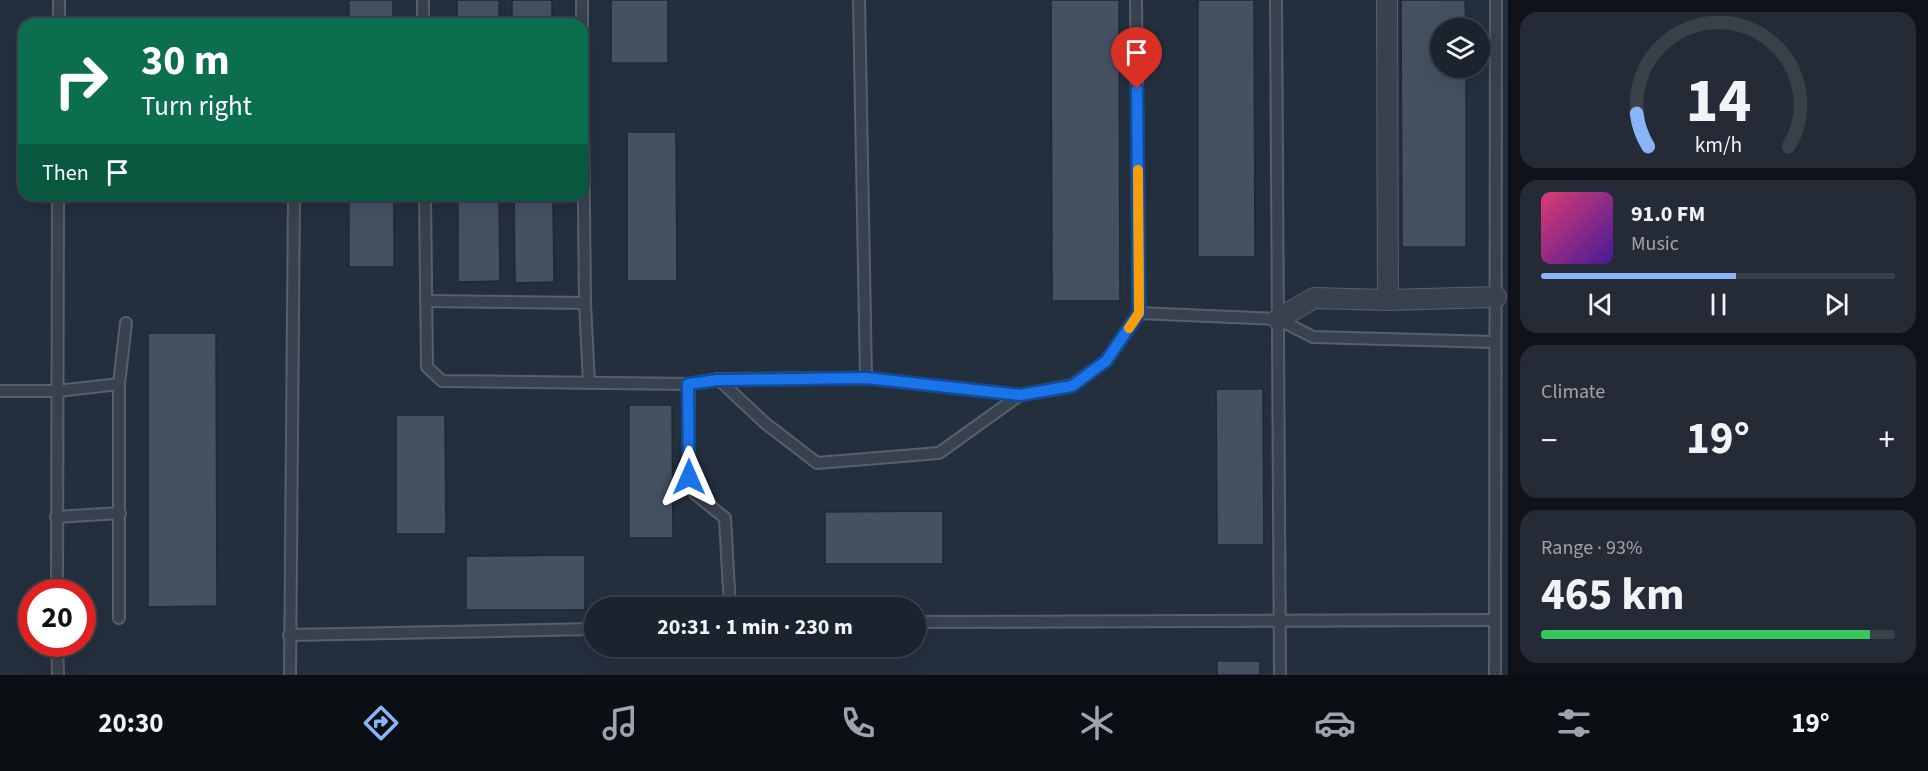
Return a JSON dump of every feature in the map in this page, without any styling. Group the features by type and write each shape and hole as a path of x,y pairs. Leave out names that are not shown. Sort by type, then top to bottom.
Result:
{"street":[{"path":"1387,0 1388,300"},
{"path":"1278,319 1314,298 1388,300 1502,297"}],"lane":[{"path":"59,0 59,18"},
{"path":"423,0 423,18"},
{"path":"582,0 582,18"},
{"path":"859,0 866,378"},
{"path":"425,201 427,367 442,381 688,384 718,380 866,378 1020,395 1072,386 1106,361 1139,313 1137,0"},
{"path":"1276,0 1280,675"},
{"path":"1495,675 1494,342 1502,297 1496,0"},
{"path":"57,579 58,201"},
{"path":"290,675 294,201"},
{"path":"584,201 589,383"},
{"path":"426,301 585,303"},
{"path":"1139,313 1278,319 1313,337 1494,342"},
{"path":"119,618 119,384 126,323"},
{"path":"718,380 765,423 817,463 939,453 1020,395"},
{"path":"0,391 57,391 119,384"},
{"path":"688,384 689,477 695,494 725,518 729,597"},
{"path":"56,517 120,513"},
{"path":"926,622 1495,620"},
{"path":"289,635 584,629"},
{"path":"57,657 58,675"}],"building":[{"path":"349,0 393,0 393,18 349,18"},
{"path":"457,0 499,0 499,18 457,18"},
{"path":"512,0 552,0 552,18 512,18"},
{"path":"611,0 668,0 668,63 611,63"},
{"path":"1051,0 1119,0 1120,301 1052,301"},
{"path":"1198,0 1254,0 1255,257 1198,257"},
{"path":"1401,0 1465,0 1466,18 1430,18 1430,78 1466,78 1466,247 1402,247"},
{"path":"627,132 676,132 677,281 627,281"},
{"path":"349,201 394,201 394,267 349,267"},
{"path":"458,201 499,201 500,281 458,282"},
{"path":"514,201 553,201 554,282 515,283"},
{"path":"148,333 216,333 217,606 148,607"},
{"path":"1216,389 1263,389 1264,545 1217,545"},
{"path":"629,405 672,405 673,538 629,538"},
{"path":"396,415 445,415 446,534 396,534"},
{"path":"943,511 943,564 825,564 825,512"},
{"path":"585,555 584,610 466,610 466,556"},
{"path":"1217,661 1260,661 1260,675 1217,675"}],"slow traffic":[{"path":"1129,328 1139,313 1138,170"}],"route":[{"path":"689,477 688,384 718,380 866,378 1020,395 1072,386 1106,361 1139,313 1137,89"}]}
